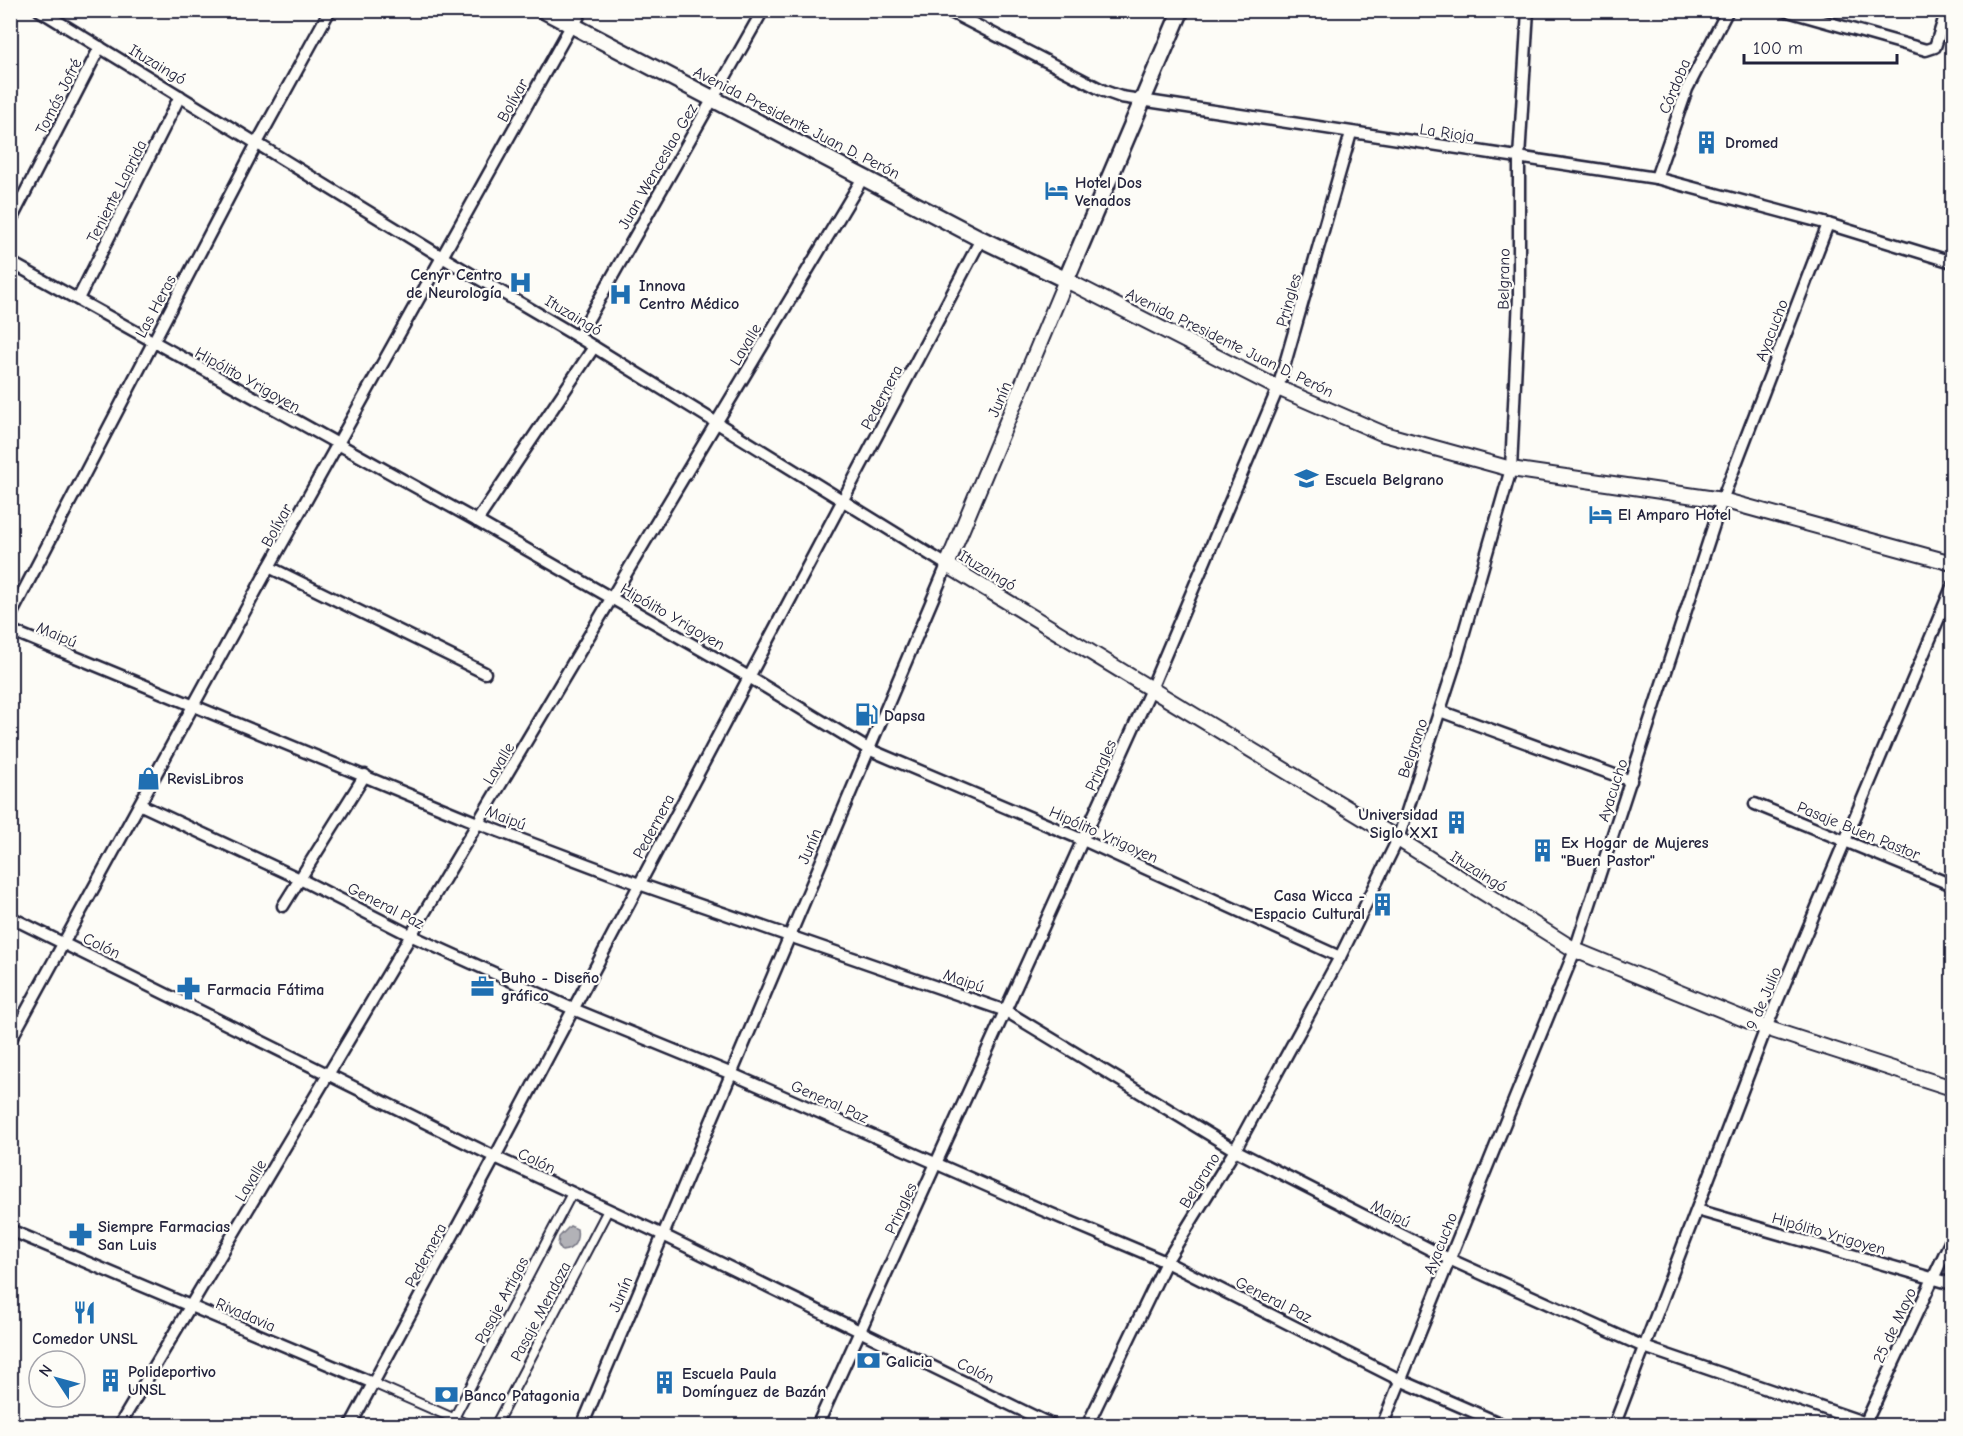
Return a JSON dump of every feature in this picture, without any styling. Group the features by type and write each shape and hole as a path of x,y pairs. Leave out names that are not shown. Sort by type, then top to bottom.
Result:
{"main road":[{"name":"Avenida Presidente Juan D. Perón","path":"543,10 981,239 1066,280"},
{"path":"571,26 579,10"},
{"path":"1066,280 1181,10"}],"street":[{"name":"Ituzaingó","path":"39,10 442,257 578,336 843,502 1398,839 1575,950 1766,1028 1953,1088"},
{"name":"Las Heras","path":"10,617 257,143 330,10"},
{"name":"Juan Wenceslao Gez","path":"578,336 763,10"},
{"name":"La Rioja","path":"947,10 964,14 1112,95 1656,178 1828,224 1953,262"},
{"name":"Belgrano","path":"1087,1425 1166,1262 1235,1150 1340,957 1398,839 1440,711 1511,469 1519,297 1519,158 1528,10"},
{"name":"Córdoba","path":"1656,178 1687,89 1728,10"},
{"path":"1784,10 1926,50 1935,47 1945,16 1953,15"},
{"name":"Bolívar","path":"10,1041 269,567 571,26"},
{"name":"Tomás Jofré","path":"10,222 100,48"},
{"name":"Teniente Laprida","path":"78,299 180,96"},
{"name":"Pringles","path":"817,1425 937,1165 1151,689 1278,388 1351,133"},
{"name":"Lavalle","path":"119,1425 332,1074 715,422 864,176"},
{"name":"Ayacucho","path":"1382,1425 1575,950 1722,500 1828,224"},
{"name":"Pedernera","path":"350,1425 495,1157 981,239"},
{"name":"Hipólito Yrigoyen","path":"10,262 477,521 749,677 868,749 1083,840 1340,957"},
{"name":"Avenida Presidente Juan D. Perón","path":"1066,280 1278,388 1383,434 1511,469 1722,500 1953,563"},
{"name":"Junín","path":"582,1425 1066,280"},
{"path":"477,521 594,347"},
{"path":"269,567 484,673"},
{"name":"9 de Julio","path":"1614,1425 1766,1028 1953,587"},
{"name":"Maipú","path":"10,630 480,824 639,884 1006,1011 1235,1150 1449,1259 1644,1347 1868,1424"},
{"path":"1440,711 1630,781"},
{"path":"283,906 365,775"},
{"name":"Pasaje Buen Pastor","path":"1755,804 1953,885"},
{"name":"General Paz","path":"141,805 300,879 412,936 573,1009 732,1074 937,1165 1166,1262 1400,1380 1506,1425"},
{"name":"Colón","path":"10,917 332,1074 495,1157 663,1235 1054,1425"},
{"name":"Pasaje Artigas","path":"454,1418 572,1193"},
{"name":"Pasaje Mendoza","path":"495,1425 608,1210"},
{"name":"Hipólito Yrigoyen","path":"1696,1210 1953,1284"},
{"name":"Rivadavia","path":"10,1230 471,1425"},
{"name":"25 de Mayo","path":"1868,1424 1953,1238"}],"shaded area":[{"path":"570,1226 577,1229 576,1241 570,1249 562,1251 558,1245 559,1237"}],"place":[{"name":"Dromed","path":"1707,142"},
{"name":"Hotel Dos Venados","path":"1057,191"},
{"name":"Cenyr Centro de Neurología","path":"520,283"},
{"name":"Innova Centro Médico","path":"621,294"},
{"name":"Escuela Belgrano","path":"1307,479"},
{"name":"El Amparo Hotel","path":"1600,514"},
{"name":"Dapsa","path":"866,715"},
{"name":"RevisLibros","path":"149,778"},
{"name":"Universidad Siglo XXI","path":"1456,823"},
{"name":"Ex Hogar de Mujeres \"Buen Pastor\"","path":"1543,851"},
{"name":"Casa Wicca - Espacio Cultural","path":"1383,904"},
{"name":"Buho - Diseño gráfico","path":"483,986"},
{"name":"Farmacia Fátima","path":"189,989"},
{"name":"Siempre Farmacias San Luis","path":"80,1235"},
{"name":"Comedor UNSL","path":"85,1313"},
{"name":"Galicia","path":"868,1361"},
{"name":"Polideportivo UNSL","path":"110,1380"},
{"name":"Escuela Paula Domínguez de Bazán","path":"664,1382"},
{"name":"Banco Patagonia","path":"446,1395"}]}
